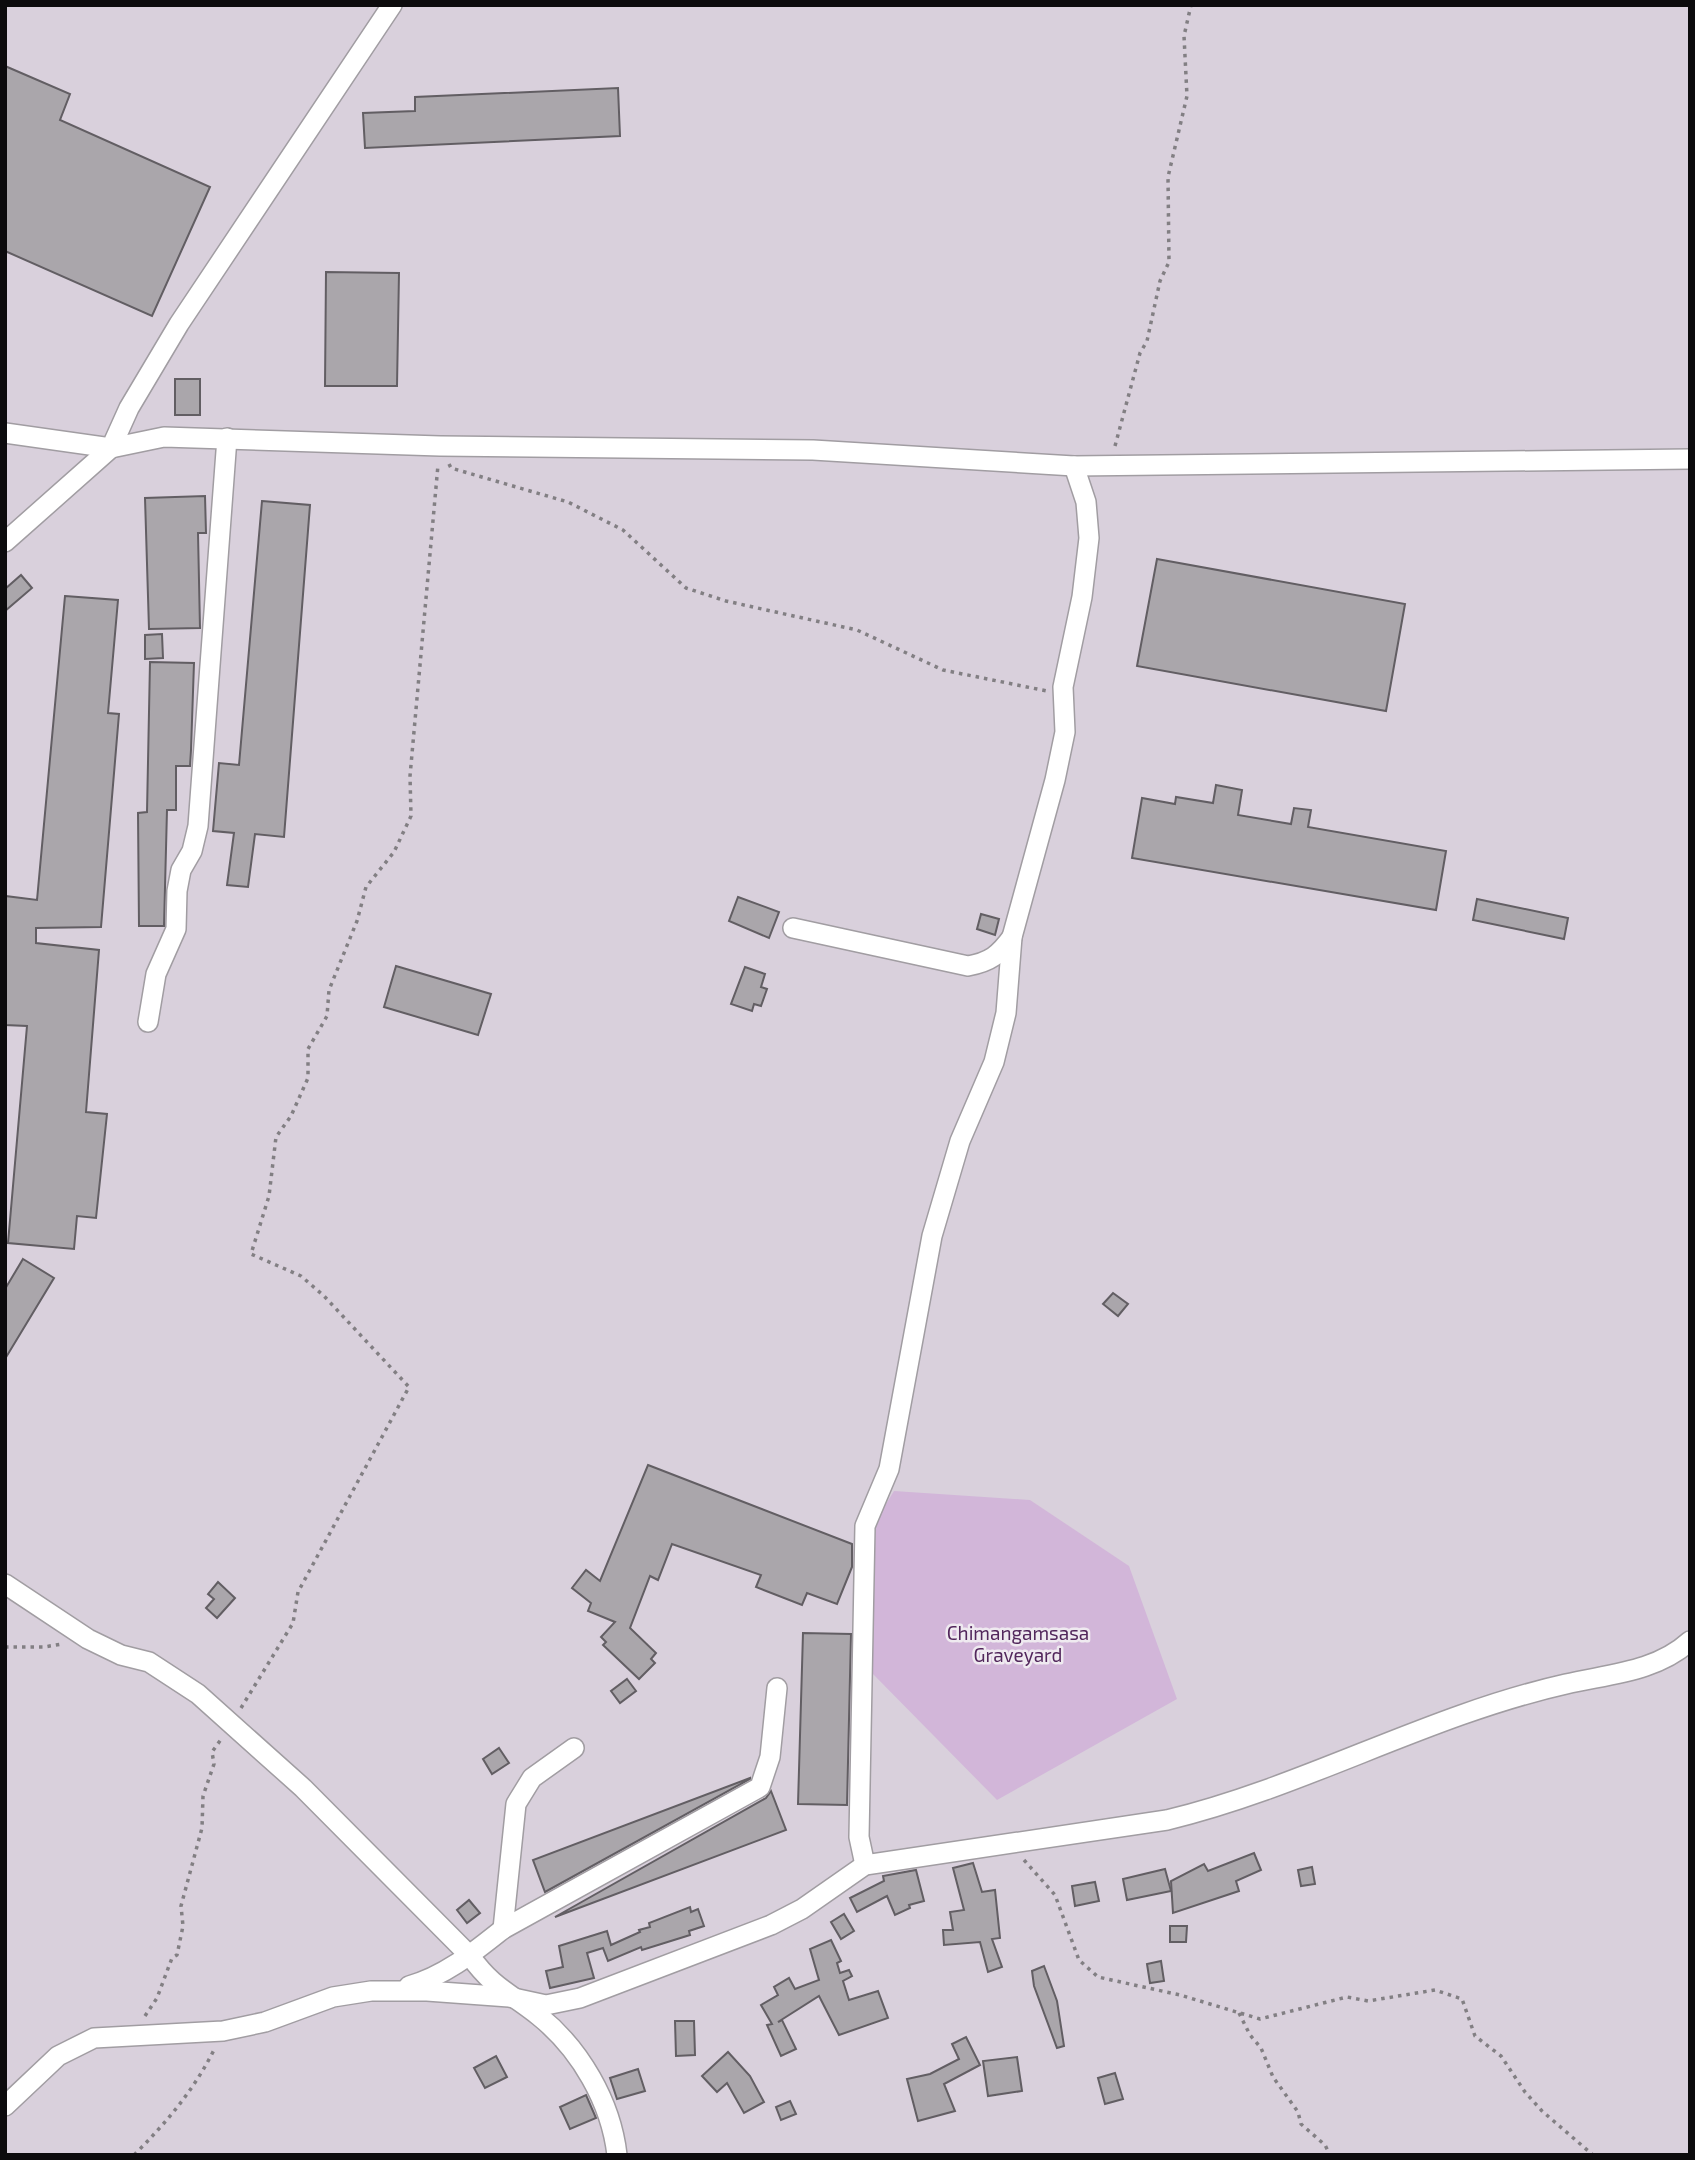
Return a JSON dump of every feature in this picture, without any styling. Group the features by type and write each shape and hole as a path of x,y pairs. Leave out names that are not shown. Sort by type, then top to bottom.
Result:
{"street":[{"path":"5,542 111,448 129,408 179,324 392,5"},
{"path":"5,433 111,448 164,437 228,438 440,446 813,450 1074,466 1690,459"},
{"path":"148,1022 156,974 176,929 177,891 181,870 192,850 198,826 228,438"},
{"path":"865,1865 859,1837 865,1526 889,1469 932,1236 960,1141 994,1062 1006,1013 1012,937 1055,780 1066,709 1063,687 1082,597 1089,538 1086,502 1074,466"},
{"path":"793,928 968,966 993,958 1012,937"},
{"path":"5,1584 88,1639 121,1655 149,1662 198,1694 232,1722 312,1797 470,1956 488,1980 539,2016 576,2055 606,2105 618,2155"},
{"path":"395,1990 509,1997 546,2005 580,1998 781,1920 802,1909 865,1865 1167,1820 1240,1801 1453,1716 1519,1695 1650,1666 1673,1657 1690,1641"},
{"path":"5,2106 58,2056 94,2038 223,2031 265,2022 333,1997 395,1990 429,1981 470,1956 503,1929 760,1787 770,1757 777,1688"},
{"path":"503,1929 516,1804 532,1778 574,1748"}],"path":[{"path":"1111,466 1128,393 1140,353 1147,341 1160,281 1169,262 1168,177 1186,96 1184,36 1191,5"},
{"path":"440,446 451,468 568,502 623,530 686,588 726,601 857,630 943,670 1048,691 1066,709"},
{"path":"129,2034 157,1998 168,1967 177,1955 183,1926 181,1906 202,1828 203,1796 214,1764 212,1752 293,1623 298,1592 409,1387 324,1296 301,1276 251,1254 269,1196 276,1137 291,1116 308,1078 308,1049 327,1016 329,990 357,921 366,887 377,869 394,852 411,816 410,776 440,446"},
{"path":"5,1647 44,1647 88,1639"},
{"path":"1003,1844 1031,1865 1055,1895 1079,1960 1098,1978 1155,1989 1260,2019 1347,1997 1368,2001 1435,1990 1462,1999 1475,2036 1501,2056 1525,2092 1542,2111 1593,2155"},
{"path":"1239,2013 1250,2035 1261,2048 1273,2077 1297,2112 1301,2124 1325,2145 1330,2155"},
{"path":"134,2155 169,2120 200,2079 223,2031"}],"shaded area":[{"path":"5,5 1690,5 1690,2155 5,2155"}],"green space":[{"name":"Chimangamsasa Graveyard","path":"894,1491 1030,1500 1129,1566 1177,1699 997,1800 871,1672 873,1525"}],"building":[{"path":"5,66 70,94 60,120 210,187 152,316 5,251"},
{"path":"618,88 620,136 365,148 363,113 415,111 415,97"},
{"path":"326,272 399,273 397,386 325,386"},
{"path":"175,379 200,379 200,415 175,415"},
{"path":"205,496 206,533 198,533 200,628 149,629 145,498"},
{"path":"262,501 310,505 284,837 255,834 248,887 227,885 234,833 213,831 219,763 239,765"},
{"path":"1157,559 1405,604 1386,711 1137,666"},
{"path":"21,575 32,588 5,611 5,589"},
{"path":"65,596 118,600 108,713 119,714 101,927 36,928 36,943 99,950 86,1112 107,1114 96,1218 77,1216 74,1249 8,1243 27,1026 5,1025 5,896 37,900"},
{"path":"162,634 163,658 145,659 145,635"},
{"path":"150,662 194,663 190,766 176,766 176,810 167,810 164,926 139,926 138,813 147,812"},
{"path":"1216,785 1242,790 1238,815 1291,824 1294,808 1311,810 1308,827 1446,851 1436,910 1132,858 1142,798 1175,804 1176,797 1213,803"},
{"path":"738,897 779,912 769,938 729,921"},
{"path":"1477,899 1568,918 1564,939 1473,920"},
{"path":"981,914 999,919 995,935 977,929"},
{"path":"396,966 491,994 478,1035 384,1007"},
{"path":"745,967 765,974 761,987 767,989 761,1006 754,1004 752,1011 731,1004"},
{"path":"23,1259 54,1278 5,1359 5,1289"},
{"path":"1113,1293 1128,1304 1118,1316 1103,1304"},
{"path":"648,1465 852,1544 852,1567 837,1604 807,1593 802,1605 756,1587 761,1575 672,1544 658,1580 650,1576 630,1628 656,1653 651,1659 655,1663 639,1679 603,1645 606,1642 601,1637 615,1622 588,1611 591,1603 572,1588 586,1570 600,1581"},
{"path":"218,1582 235,1598 217,1618 206,1608 214,1599 208,1594"},
{"path":"803,1633 851,1634 847,1805 798,1804"},
{"path":"627,1679 636,1691 620,1703 611,1691"},
{"path":"499,1748 509,1763 492,1774 483,1759"},
{"path":"750,1779 545,1892 533,1860"},
{"path":"771,1791 786,1830 555,1917 766,1798"},
{"path":"1254,1853 1261,1870 1236,1881 1239,1891 1173,1913 1171,1881 1204,1864 1208,1871"},
{"path":"973,1863 982,1892 995,1890 1000,1938 992,1939 1002,1967 988,1972 980,1942 944,1945 943,1930 953,1930 950,1912 964,1910 953,1868"},
{"path":"1312,1867 1315,1884 1301,1886 1298,1870"},
{"path":"1165,1869 1171,1891 1127,1900 1123,1879"},
{"path":"916,1870 924,1901 909,1905 910,1908 895,1915 887,1896 857,1912 850,1898 884,1881 883,1876"},
{"path":"1095,1882 1099,1901 1075,1906 1072,1886"},
{"path":"469,1900 480,1913 467,1923 457,1910"},
{"path":"690,1907 691,1912 698,1909 704,1926 689,1931 690,1935 642,1950 641,1947 608,1961 603,1948 587,1953 594,1978 550,1988 546,1971 563,1967 559,1946 607,1931 611,1945 650,1927 649,1923"},
{"path":"844,1914 854,1931 841,1939 831,1922"},
{"path":"1170,1926 1187,1926 1186,1942 1170,1942"},
{"path":"831,1940 841,1961 837,1963 840,1973 849,1970 852,1976 843,1981 849,2000 878,1991 888,2018 839,2035 819,1996 778,2022 782,2020 796,2049 781,2056 767,2025 772,2024 761,2005 778,1995 774,1987 789,1978 795,1989 819,1980 810,1949"},
{"path":"1161,1961 1164,1981 1150,1983 1147,1964"},
{"path":"1044,1966 1057,2001 1064,2046 1057,2048 1034,1986 1032,1971"},
{"path":"675,2021 694,2021 695,2055 676,2056"},
{"path":"966,2037 980,2065 944,2084 955,2111 918,2121 907,2079 930,2074 959,2059 952,2044"},
{"path":"728,2052 750,2076 764,2102 744,2113 727,2083 717,2092 702,2076"},
{"path":"496,2056 507,2077 485,2088 474,2068"},
{"path":"1017,2057 1022,2091 988,2096 983,2061"},
{"path":"638,2069 645,2091 617,2099 610,2078"},
{"path":"1115,2073 1123,2099 1105,2104 1098,2078"},
{"path":"586,2095 596,2118 570,2129 560,2107"},
{"path":"790,2101 796,2114 781,2120 776,2107"}]}
